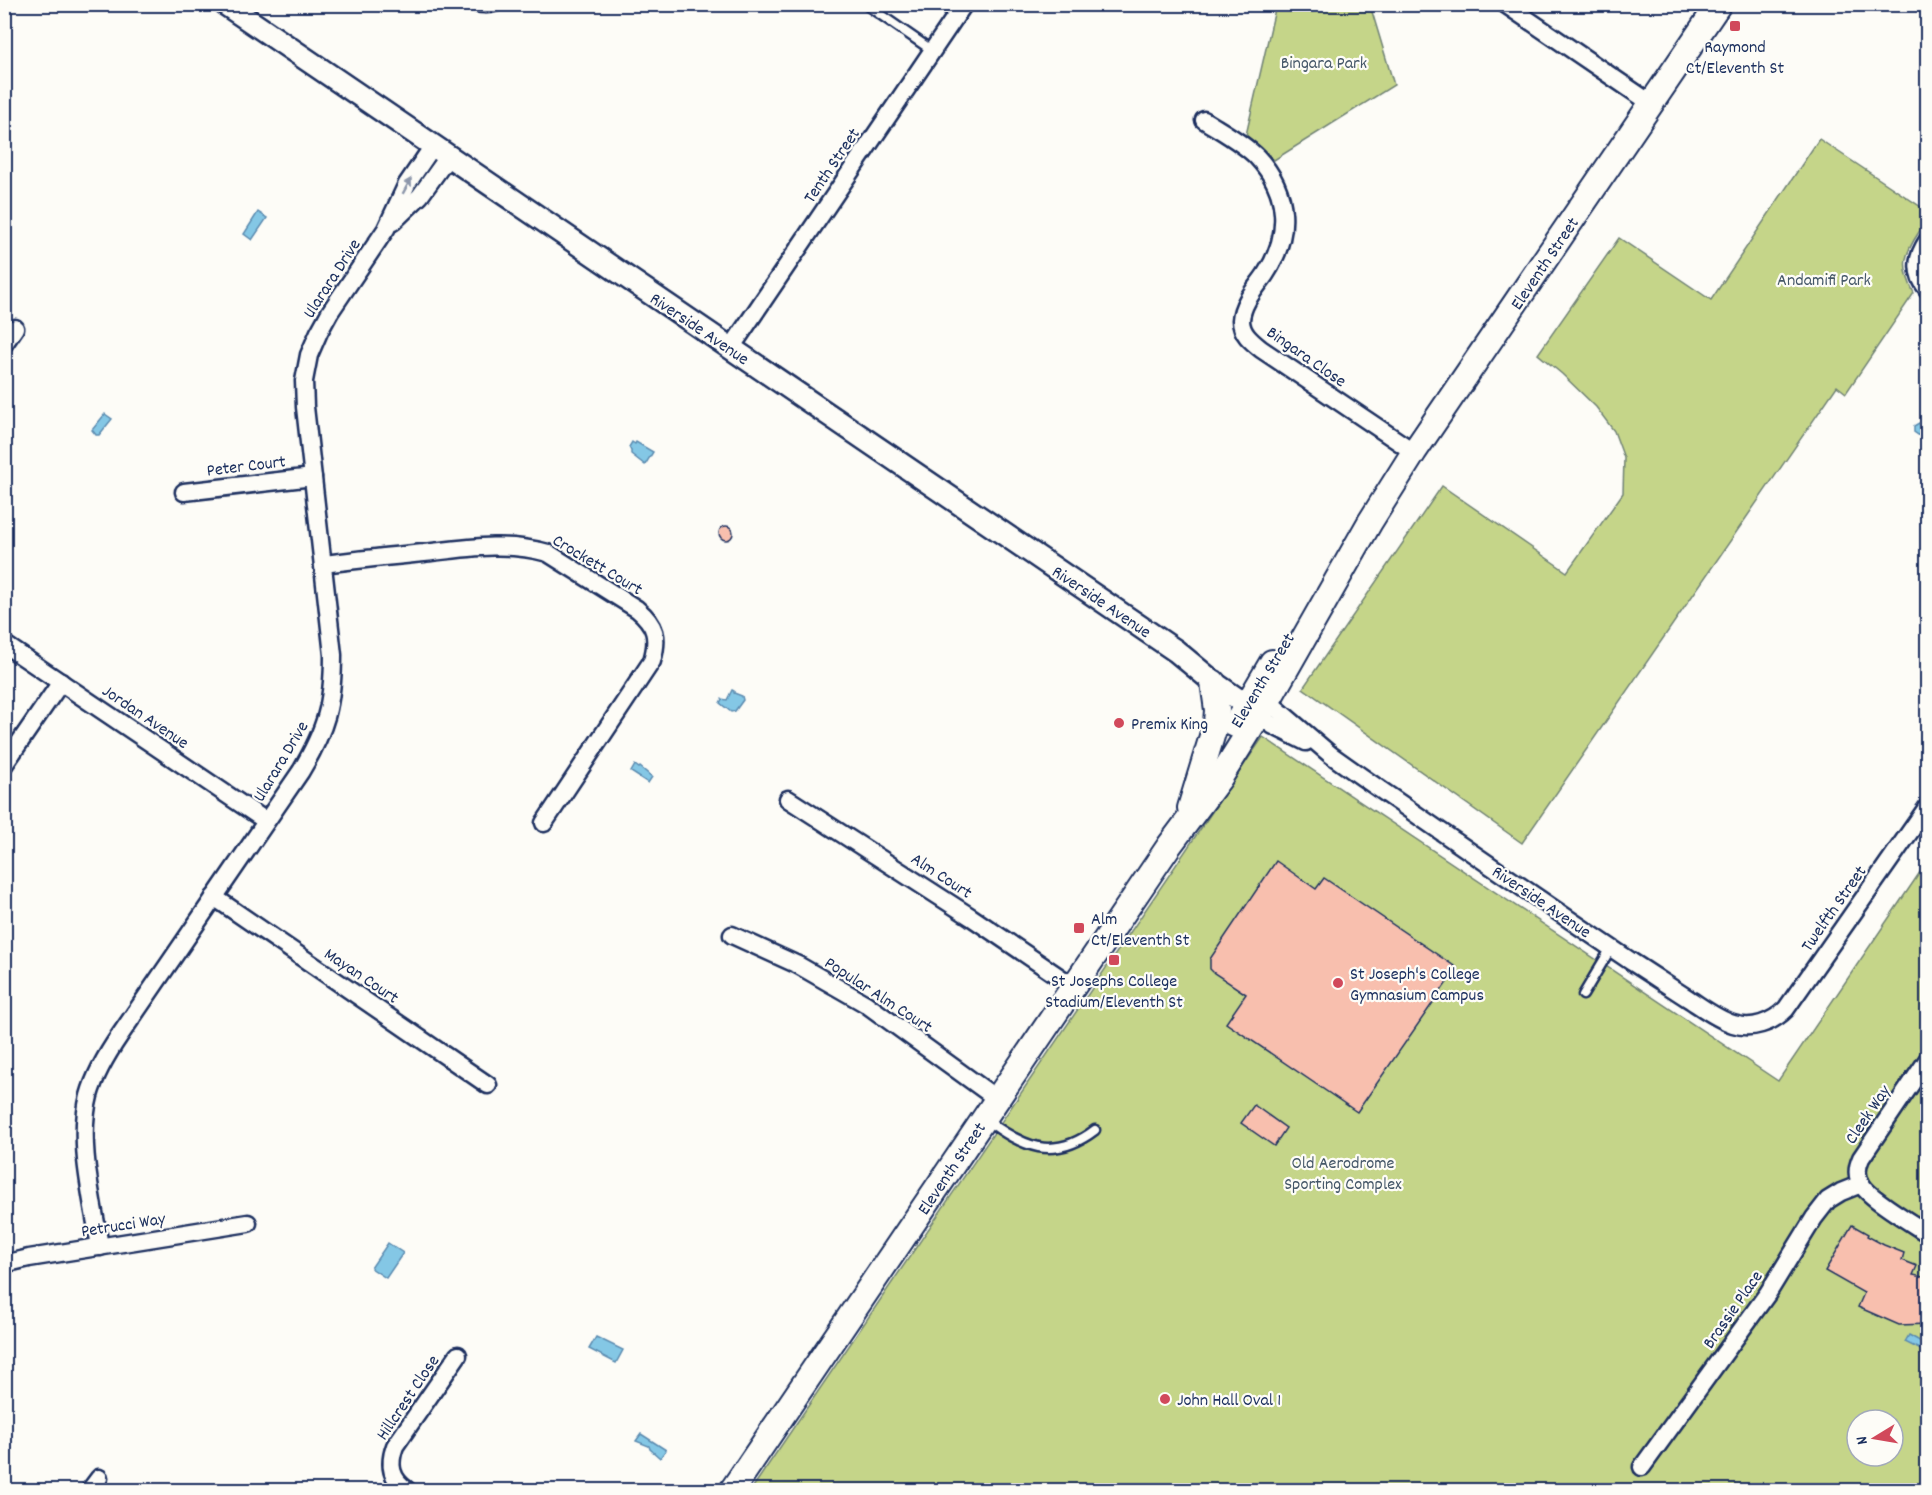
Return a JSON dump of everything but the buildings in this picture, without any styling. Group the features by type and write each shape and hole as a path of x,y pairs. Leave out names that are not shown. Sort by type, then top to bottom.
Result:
{"main road":[{"name":"Eleventh Street","path":"732,1491 1168,846 1414,452 1719,4"},
{"path":"1190,808 1216,723 1217,710 1213,682"},
{"name":"Eleventh Street","path":"1168,846 1220,778 1257,703"}],"street":[{"name":"Riverside Avenue","path":"225,4 1176,651 1257,703 1611,948 1720,1019 1747,1026 1762,1024"},
{"name":"Tenth Street","path":"731,348 964,4"},
{"path":"1505,4 1652,104"},
{"name":"Bingara Close","path":"1204,120 1246,147 1257,158 1277,186 1282,200 1282,234 1278,250 1272,264 1242,311 1243,331 1261,349 1414,452"},
{"name":"Ularara Drive","path":"100,1247 86,1152 89,1097 98,1073 108,1052 314,749 330,709 333,655 305,407 304,381 309,355 330,312 386,229 420,196 441,151"},
{"path":"1928,240 1917,261 1918,273 1928,290"},
{"path":"4,344 15,328"},
{"name":"Peter Court","path":"184,492 313,477"},
{"name":"Crockett Court","path":"323,564 479,546 532,548 548,553 647,617 655,637 652,661 543,824"},
{"name":"Jordan Avenue","path":"4,644 266,821"},
{"name":"Riverside Avenue","path":"1176,651 1213,682 1257,703"},
{"path":"4,765 61,682"},
{"name":"Alm Court","path":"788,799 971,917 1074,987"},
{"name":"Twelfth Street","path":"1762,1024 1771,1021 1786,1009 1928,806"},
{"name":"Mayan Court","path":"214,897 488,1085"},
{"name":"Popular Alm Court","path":"732,935 798,965 866,1004 991,1109"},
{"name":"Cleek Way","path":"1861,1184 1857,1171 1861,1158 1928,1059"},
{"path":"1861,1184 1871,1195 1928,1234"},
{"name":"Brassie Place","path":"1642,1467 1768,1293 1814,1218 1828,1200 1861,1184"},
{"name":"Petrucci Way","path":"4,1264 248,1223"},
{"name":"Hillcrest Close","path":"407,1491 392,1473 392,1455 395,1446 458,1355"}],"lane":[{"path":"465,4 477,9 493,8 503,4"},
{"path":"865,4 933,51"},
{"path":"1582,995 1611,948"},
{"path":"991,1109 1017,1141 1033,1147 1065,1147 1081,1141 1095,1130"}],"green space":[{"name":"Bingara Park","path":"1276,5 1370,5 1394,85 1274,160 1246,135"},
{"name":"Andamifi Park","path":"1819,139 1927,211 1925,222 1907,255 1907,276 1914,293 1846,393 1837,386 1522,843 1303,688 1442,486 1567,572 1623,493 1624,458 1614,431 1596,407 1538,354 1619,238 1711,300"},
{"name":"Old Aerodrome Sporting Complex","path":"1263,737 1778,1081 1927,862 1927,1490 751,1490"}],"water":[{"path":"258,212 267,218 252,240 244,234"},
{"path":"105,414 112,419 99,435 96,435 92,430"},
{"path":"1919,423 1927,430 1927,441 1914,432 1914,426"},
{"path":"632,442 653,452 645,465 631,454 629,447"},
{"path":"732,690 742,696 743,700 735,711 731,712 720,703 722,699 727,700"},
{"path":"635,765 652,777 648,783 631,772"},
{"path":"388,1243 403,1253 386,1278 371,1268"},
{"path":"1909,1335 1927,1345 1927,1353 1905,1342"},
{"path":"596,1337 623,1350 616,1363 589,1349"},
{"path":"641,1434 666,1450 660,1458 649,1446 636,1441"}],"place":[{"name":"Raymond Ct/Eleventh St","path":"1735,26"},
{"name":"Premix King","path":"1119,723"},
{"name":"Alm Ct/Eleventh St","path":"1079,928"},
{"name":"St Josephs College Stadium/Eleventh St","path":"1114,960"},
{"name":"St Joseph's College Gymnasium Campus","path":"1338,983"},
{"name":"John Hall Oval 1","path":"1165,1399"}]}
